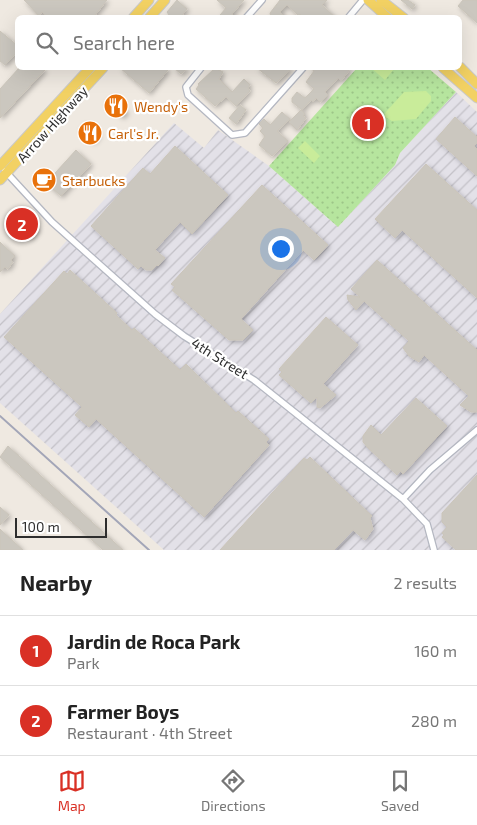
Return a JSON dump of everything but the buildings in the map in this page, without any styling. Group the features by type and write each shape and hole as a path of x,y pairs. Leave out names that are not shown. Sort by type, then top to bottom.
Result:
{"main road":[{"path":"136,15 149,0"},
{"path":"152,15 165,0"},
{"path":"368,0 378,3 399,15"},
{"path":"378,3 386,15"},
{"path":"462,69 477,84"},
{"name":"Arrow Highway","path":"2,172 88,70"},
{"name":"Arrow Highway","path":"2,172 101,70"},
{"path":"445,70 477,98"}],"street":[{"path":"249,15 262,0"},
{"path":"350,15 363,0"},
{"path":"199,70 186,86 188,95 232,135 245,133 301,70"},
{"name":"4th Street","path":"2,172 52,222 155,314 184,336 254,380 403,499 427,524 434,550"},
{"path":"403,499 430,470 477,430"}],"shaded area":[{"path":"456,92 477,112 477,550 164,550 0,403 0,314 174,123 204,148 218,130 269,166 338,227 395,165 400,153"}],"green space":[{"path":"355,70 430,70 456,92 400,153 395,165 338,227 269,166"},
{"path":"373,70 393,70 385,80"},
{"path":"426,91 431,96 431,101 416,119 392,121 385,117 385,113 404,92"},
{"path":"305,141 320,156 314,163 298,148"}],"railway":[{"path":"0,416 149,550"}],"place":[{"name":"Wendy's","path":"116,106"},
{"name":"Jardin de Roca Park","path":"368,123"},
{"name":"Carl's Jr.","path":"90,133"},
{"name":"Starbucks","path":"44,180"},
{"name":"Farmer Boys","path":"22,224"}]}
